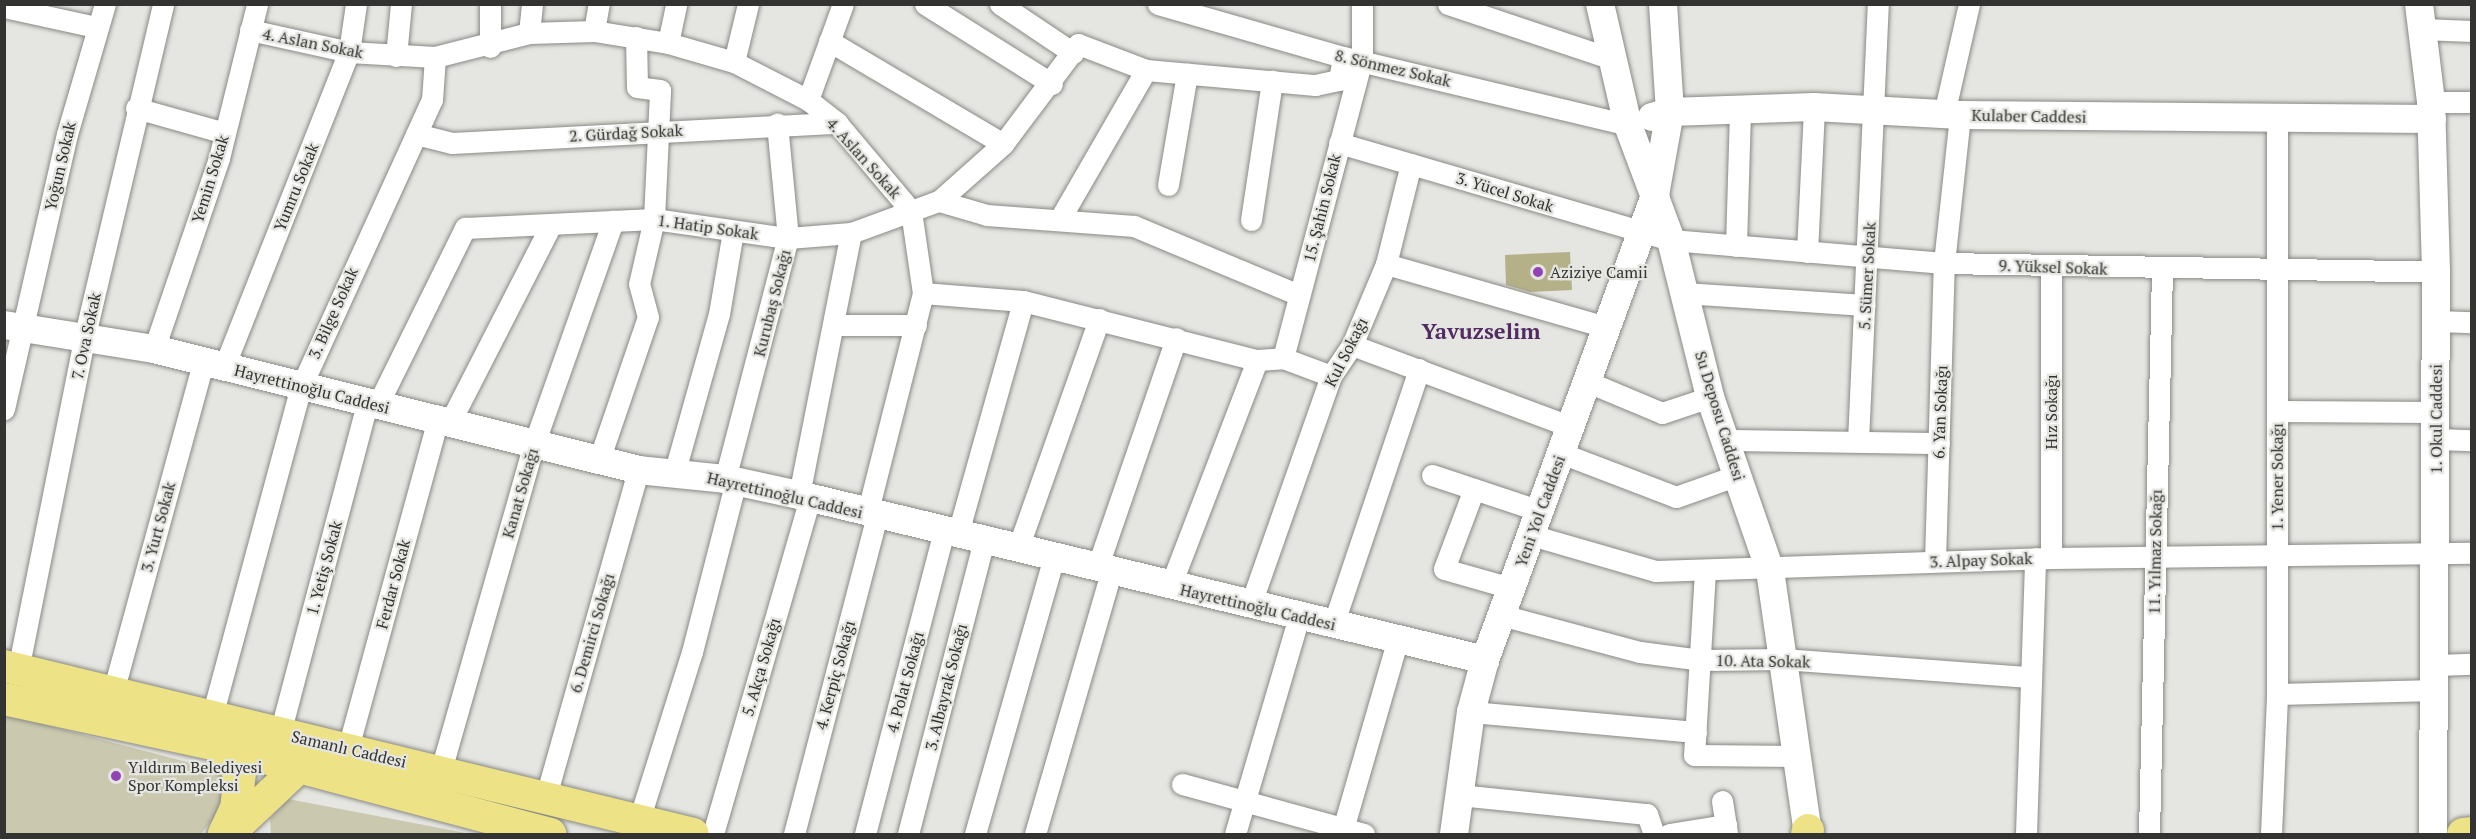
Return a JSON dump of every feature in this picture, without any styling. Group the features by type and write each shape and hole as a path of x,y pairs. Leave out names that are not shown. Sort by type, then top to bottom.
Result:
{"main road":[{"name":"Su Deposu Caddesi","path":"1600,4 1615,60 1628,125 1671,240 1710,397 1770,570 1808,833"},
{"name":"Yeni Yol Caddesi","path":"1454,834 1471,712 1485,660 1655,195 1670,111 1663,4"},
{"name":"1. Okul Caddesi","path":"2420,17 2431,111 2437,321 2437,553 2433,834"},
{"name":"Kulaber Caddesi","path":"1628,125 1670,111 1814,107 1952,114 2277,119 2431,111"},
{"name":"Hayrettinoğlu Caddesi","path":"13,327 154,350 300,389 444,421 638,470 730,480 872,515 962,534 1170,587 1485,660"},
{"name":"Samanlı Caddesi","path":"11,668 113,692 214,731 297,769 550,834"},
{"name":"Samanlı Caddesi","path":"4,699 214,731 280,733 441,770 693,834"},
{"path":"214,731 240,772 236,808 225,834"},
{"path":"225,834 297,769"},
{"path":"2463,834 2472,833"}],"street":[{"name":"Yoğun Sokak","path":"4,409 13,327 96,27 105,4"},
{"name":"7. Ova Sokak","path":"11,668 136,108 163,4"},
{"name":"Yemin Sokak","path":"154,350 225,134 256,4"},
{"name":"Yumru Sokak","path":"214,365 349,52 356,4"},
{"path":"396,56 401,4"},
{"path":"490,4 490,47"},
{"path":"529,33 532,4"},
{"path":"594,31 599,4"},
{"path":"668,44 676,4"},
{"path":"734,62 748,4"},
{"path":"808,100 843,4"},
{"path":"925,4 1052,84"},
{"path":"1000,4 1076,48 1146,70 1315,85 1339,80 1352,58 1362,4"},
{"name":"8. Sönmez Sokak","path":"1158,4 1352,58 1628,125"},
{"path":"1448,4 1615,60"},
{"name":"5. Sümer Sokak","path":"1858,441 1877,110 1878,4"},
{"name":"6. Yan Sokağı","path":"1935,561 1944,263 1952,114 1969,4"},
{"path":"4,7 96,27"},
{"path":"2420,17 2472,31"},
{"name":"4. Aslan Sokak","path":"250,30 349,52 396,56 435,57 490,47 529,33 594,31 668,44 734,62 808,100 837,123 911,211 939,201"},
{"path":"600,460 648,317 639,284 654,219 660,130 660,90 637,87 636,37"},
{"path":"830,42 1003,144"},
{"path":"939,201 1003,144 1052,84 1076,48"},
{"name":"3. Bilge Sokak","path":"214,731 300,389 432,100 435,57"},
{"name":"15. Şahin Sokak","path":"1283,358 1339,144 1352,58"},
{"path":"1061,217 1146,70"},
{"path":"1168,185 1187,74"},
{"path":"1251,220 1272,81"},
{"path":"2431,111 2472,102"},
{"path":"1807,252 1814,107"},
{"path":"136,108 225,134"},
{"path":"1736,246 1740,110"},
{"name":"1. Yener Sokağı","path":"2271,834 2277,694 2277,119"},
{"name":"2. Gürdağ Sokak","path":"416,134 452,143 660,130 837,123"},
{"name":"Kurubaş Sokağı","path":"639,820 692,652 730,480 788,238 777,124"},
{"name":"3. Yücel Sokak","path":"1339,144 1671,240"},
{"name":"Kul Sokağı","path":"1250,606 1331,376 1352,345 1386,264 1411,164"},
{"path":"939,201 987,215 1061,217 1134,226 1299,295"},
{"name":"1. Hatip Sokak","path":"465,228 654,219 788,238 851,233 911,211"},
{"name":"4. Kerpiç Sokağı","path":"794,834 872,515 923,293 911,211"},
{"name":"Kanat Sokağı","path":"441,770 534,444 613,221"},
{"name":"Ferdar Sokak","path":"348,748 444,421 551,225"},
{"name":"1. Yetiş Sokak","path":"280,733 372,405 465,228"},
{"path":"674,474 719,314 733,231"},
{"name":"5. Akça Sokağı","path":"713,834 805,497 851,233"},
{"name":"9. Yüksel Sokak","path":"1671,240 1944,263 2162,270 2436,272"},
{"path":"1386,264 1606,327"},
{"name":"Hız Sokağı","path":"2026,834 2029,677 2043,558 2051,267"},
{"name":"11. Yılmaz Sokağı","path":"2149,834 2162,270"},
{"path":"923,293 1023,301 1257,360 1283,358 1331,376"},
{"path":"1684,293 1865,305"},
{"path":"962,534 1023,301"},
{"path":"1018,548 1100,319"},
{"path":"2437,321 2472,322"},
{"path":"835,325 916,325"},
{"path":"1035,834 1104,570 1176,338"},
{"path":"1352,345 1419,369 1566,440 1676,497 1738,475"},
{"path":"1170,587 1257,360"},
{"name":"3. Yurt Sokak","path":"113,692 214,365"},
{"path":"1334,625 1419,369"},
{"path":"1588,382 1662,413 1710,397"},
{"path":"2277,411 2436,425 2472,440"},
{"path":"1725,440 1939,442"},
{"name":"6. Demirci Sokağı","path":"546,796 638,470"},
{"name":"3. Alpay Sokak","path":"1432,475 1474,489 1535,523 1656,571 1770,570 2043,558 2155,559 2472,553"},
{"path":"1474,489 1444,569 1511,588"},
{"name":"4. Polat Sokağı","path":"865,834 962,534"},
{"name":"3. Albayrak Sokağı","path":"908,834 962,534"},
{"path":"975,834 1054,557"},
{"path":"1705,571 1702,660 1695,755 1797,756"},
{"name":"10. Ata Sokak","path":"1501,615 1640,652 1702,660 1783,659 2029,677"},
{"path":"1235,834 1299,617"},
{"path":"1342,829 1398,639"},
{"path":"2277,694 2436,677 2472,664"},
{"path":"1471,712 1696,732"},
{"path":"1182,784 1246,799 1364,834"},
{"path":"1458,795 1647,814 1654,834"},
{"path":"1669,834 1727,830 1722,801"}],"shaded area":[{"name":"Yıldırım Belediyesi Spor Kompleksi","path":"4,714 221,771 233,782 230,797 201,834 5,834"},
{"path":"288,799 471,834 271,834 270,819"}],"building":[{"name":"Aziziye Camii","path":"1570,252 1572,290 1530,292 1506,285 1505,255"}],"place":[{"name":"Aziziye Camii","path":"1538,272"},
{"name":"Yıldırım Belediyesi Spor Kompleksi","path":"116,776"}],"district":[{"name":"Yavuzselim","path":"1481,331"}]}
